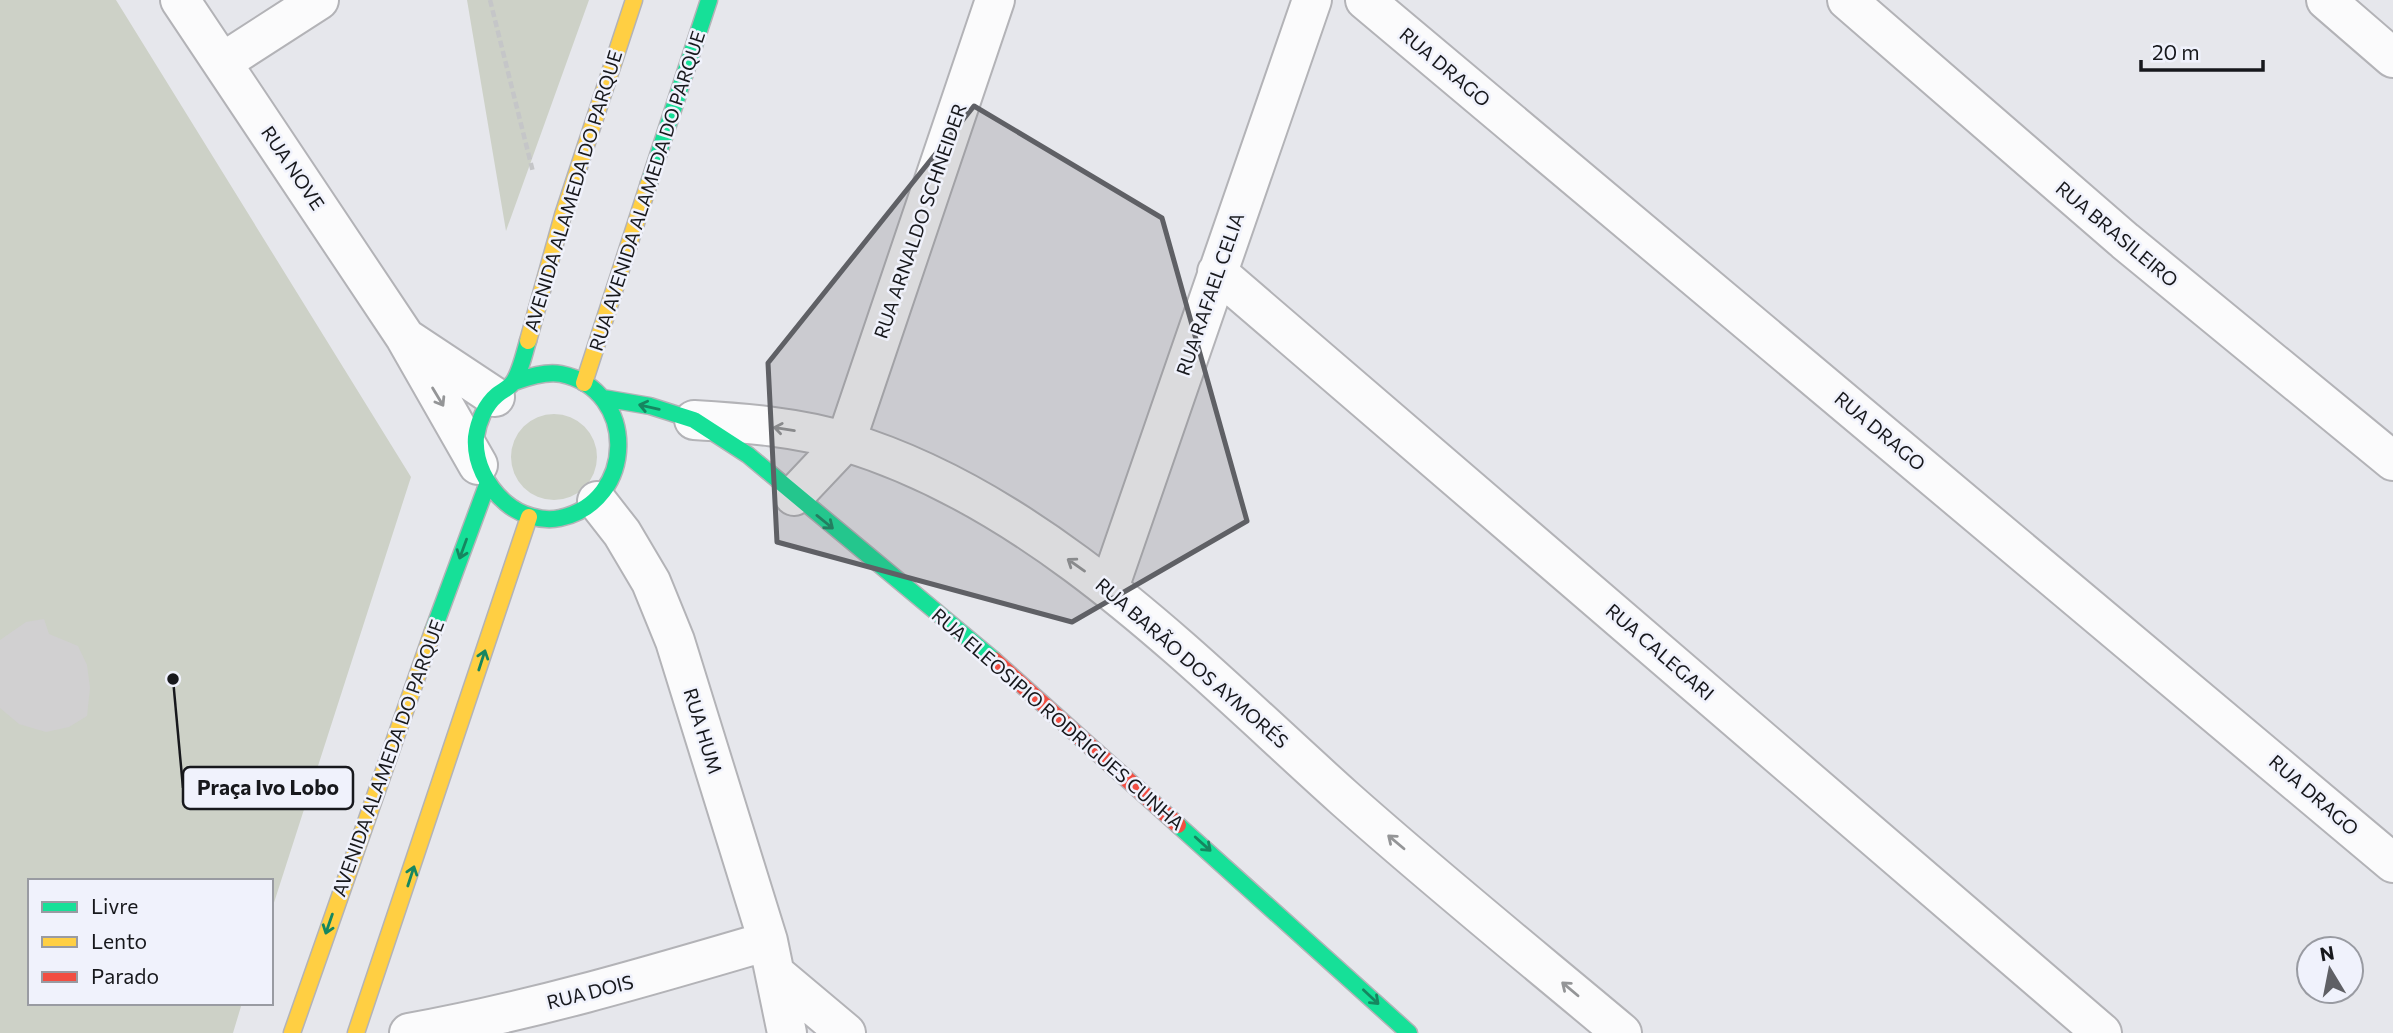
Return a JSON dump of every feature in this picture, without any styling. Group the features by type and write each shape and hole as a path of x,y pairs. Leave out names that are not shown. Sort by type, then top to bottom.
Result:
{"street":[{"name":"RUA NOVE","path":"180,0 405,337"},
{"path":"223,61 319,0"},
{"name":"AVENIDA ALAMEDA DO PARQUE","path":"292,1033 482,475 476,441 481,417 505,389 634,0"},
{"name":"RUA AVENIDA ALAMEDA DO PARQUE","path":"584,383 709,0"},
{"name":"RUA ARNALDO SCHNEIDER","path":"846,442 995,0"},
{"name":"RUA RAFAEL CELIA","path":"1109,588 1312,0"},
{"name":"RUA DRAGO","path":"1364,0 2393,863"},
{"name":"RUA BRASILEIRO","path":"1847,0 2135,250 2393,461"},
{"path":"2326,0 2393,58"},
{"name":"RUA CALEGARI","path":"1217,272 2102,1033"},
{"path":"405,337 505,389 537,375 562,374 584,383 603,398 616,418 622,441 620,464 610,486 597,500 574,515 550,519 529,517 505,504 482,475 405,337"},
{"path":"603,398 650,406 681,425"},
{"name":"RUA BARÃO DOS AYMORÉS","path":"681,425 784,429 846,442 923,471 1020,525 1109,588 1368,818 1622,1033"},
{"name":"RUA ELEOSIPIO RODRIGUES CUNHA","path":"681,425 729,441 1007,671 1409,1033"},
{"path":"794,496 846,442"},
{"path":"620,464 635,449"},
{"name":"RUA HUM","path":"597,500 622,533 651,582 676,641 772,958 788,1033"},
{"path":"356,1033 401,907 529,517"},
{"path":"772,958 846,1033"},
{"name":"RUA DOIS","path":"409,1033 469,1022 630,982 772,958"}],"path":[{"path":"490,0 536,184"}],"highlighted area":[{"path":"974,106 1162,218 1247,521 1072,622 777,542 768,363"}],"shaded area":[{"path":"0,0 116,0 411,477 273,906 273,879 28,879 28,1005 241,1005 233,1033 0,1033"},
{"path":"467,0 589,0 506,231"},
{"path":"554,414 578,421 590,433 597,457 590,481 578,493 554,500 530,493 518,481 511,457 518,433 530,421"}],"building":[{"path":"44,619 49,634 78,646 87,665 90,688 87,716 69,727 46,732 19,724 0,708 0,640 26,622"}],"traffic: fast":[{"path":"649,183 709,0"},
{"path":"514,382 531,376 561,374 586,384 604,401 615,422 618,446 614,470 603,491 585,508 553,519 524,514 499,497 480,465 476,446 480,420 493,399 514,381 528,341"},
{"path":"603,398 650,406 694,420 748,455 994,660"},
{"path":"433,631 487,485"},
{"path":"1178,825 1409,1033"}],"traffic: slow":[{"path":"528,341 563,215 634,0"},
{"path":"584,383 649,183"},
{"path":"356,1033 529,517"},
{"path":"292,1033 433,631"}],"traffic: jam":[{"path":"994,660 1178,825"}],"place":[{"name":"Praça Ivo Lobo","path":"173,679"}]}
